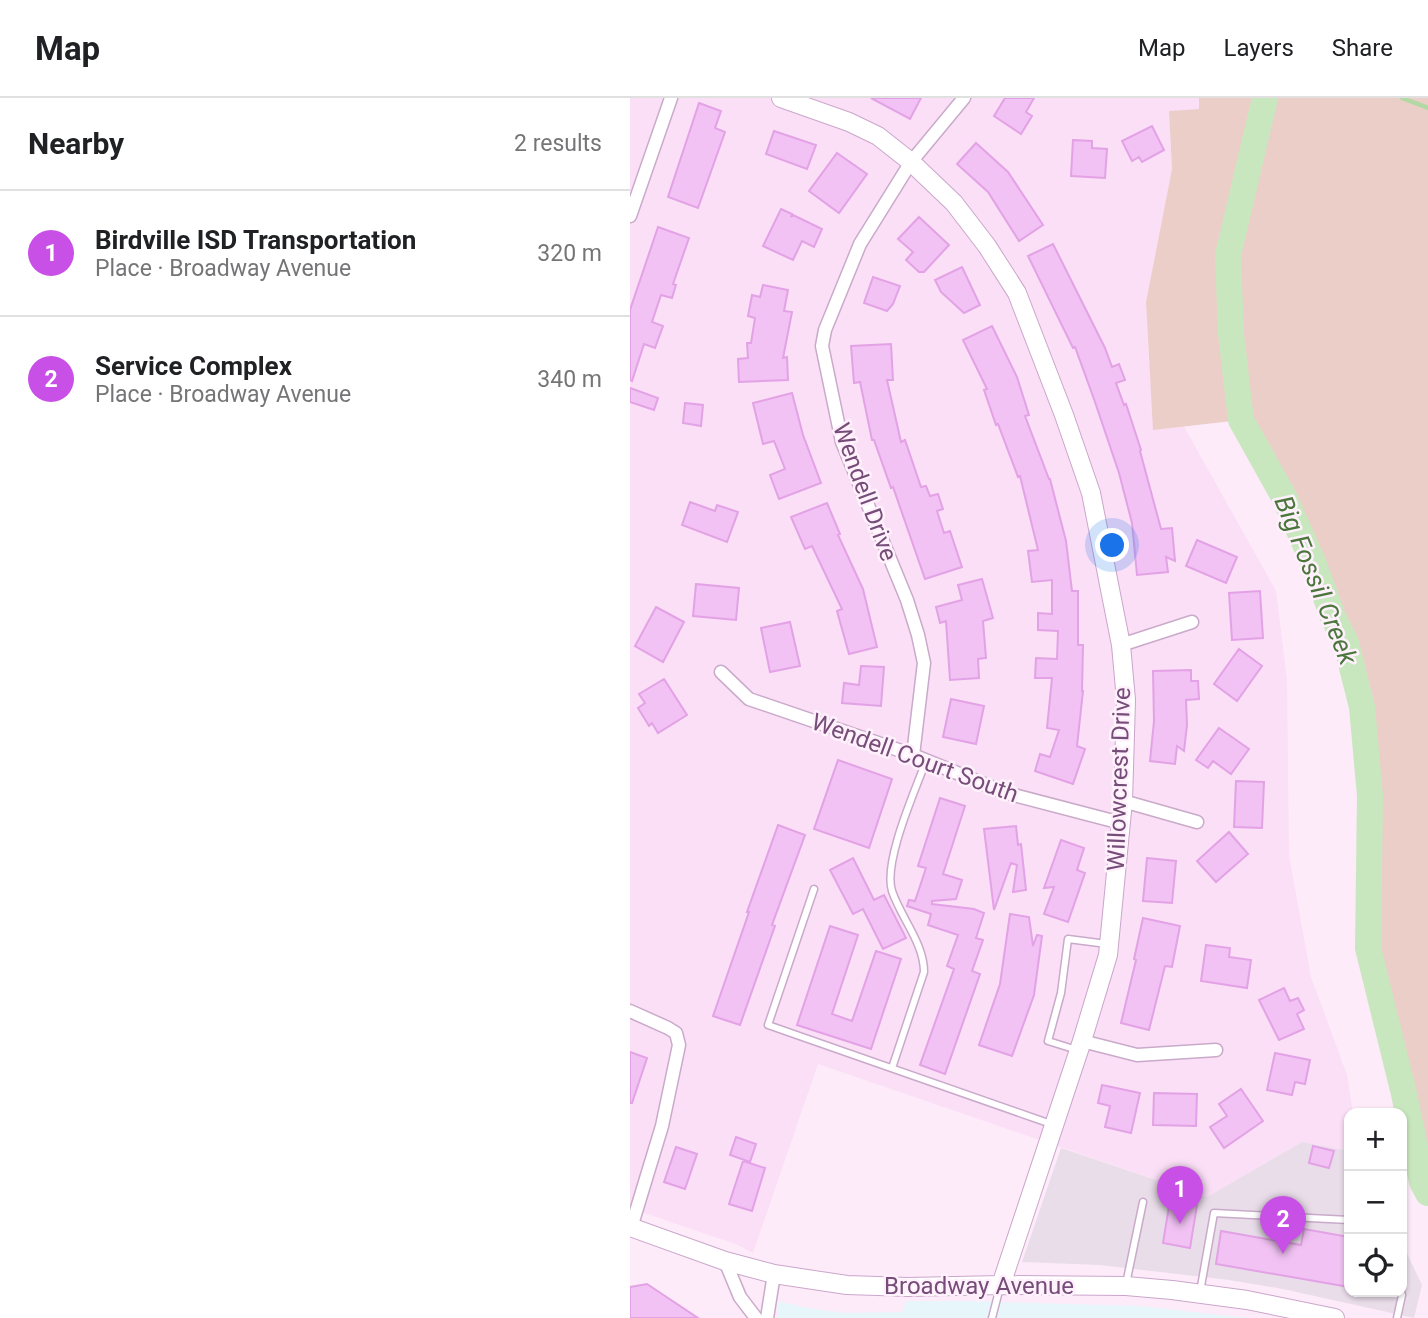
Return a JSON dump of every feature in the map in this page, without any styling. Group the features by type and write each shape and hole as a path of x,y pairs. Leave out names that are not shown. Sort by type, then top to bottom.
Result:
{"street":[{"path":"630,216 671,98"},
{"name":"Willowcrest Drive","path":"781,98 849,122 878,136 911,162 954,203 987,246 1017,293 1091,492 1121,645 1126,700 1122,801 1108,955 1001,1285"},
{"name":"Wendell Drive","path":"913,755 924,663 918,635 907,600 842,442 822,346 825,330 860,244 911,162 964,98"},
{"path":"1121,645 1192,622"},
{"name":"Wendell Court South","path":"721,672 749,699 913,755 1006,793 1121,823"},
{"path":"1122,801 1197,822"},
{"path":"630,1011 676,1033 679,1045 662,1126 631,1227"},
{"path":"1080,1046 1137,1055 1216,1050"},
{"name":"Broadway Avenue","path":"631,1227 725,1261 774,1274 847,1285 1126,1286 1247,1300 1335,1318"},
{"path":"725,1261 740,1297 756,1318"},
{"path":"767,1318 774,1274"}],"lane":[{"path":"892,1068 923,978 924,963 893,893 890,875 895,848 926,761"},
{"path":"814,889 768,1025 1054,1125"},
{"path":"1080,1046 1048,1041 1061,993 1068,939 1109,944"},
{"path":"1126,1286 1143,1202"},
{"path":"1199,1293 1214,1213 1344,1220"},
{"path":"992,1318 1001,1285"},
{"path":"1397,1318 1402,1297"}],"shaded area":[{"path":"630,98 1199,98 1200,109 1169,111 1172,169 1146,302 1149,364 1276,591 1287,680 1289,856 1311,977 1347,1075 1352,1108 1344,1108 1344,1150 1302,1142 1207,1197 818,1064 753,1253 738,1245 630,1208"},
{"path":"1199,98 1428,98 1428,1193 1422,1182 1404,1094 1368,948 1370,796 1362,707 1346,643 1284,497 1241,420 1153,430 1146,302 1172,169 1169,111 1199,109"},
{"path":"1302,1142 1344,1150 1344,1297 1407,1297 1407,1254 1422,1285 1414,1318 1229,1280 1100,1265 1022,1262 1061,1148 1207,1197"},
{"path":"777,1301 844,1313 902,1312 906,1301 968,1301 1140,1306 1248,1318 777,1318"}],"building":[{"path":"871,98 921,98 910,119"},
{"path":"1005,98 1034,98 1026,112 1032,116 1021,134 994,116"},
{"path":"699,103 721,111 715,128 725,132 698,208 668,197"},
{"path":"1152,126 1164,150 1142,162 1139,157 1132,161 1122,141"},
{"path":"774,131 816,145 807,169 766,154"},
{"path":"1073,140 1092,141 1092,148 1107,149 1105,178 1071,176"},
{"path":"976,143 1008,172 1043,225 1019,241 988,192 957,164"},
{"path":"837,153 867,174 839,213 809,191"},
{"path":"781,209 792,214 791,217 793,215 822,229 814,247 802,241 793,260 763,246"},
{"path":"919,217 949,245 924,272 919,272 906,260 913,252 898,239"},
{"path":"658,227 689,238 673,284 676,285 672,298 661,295 652,322 663,326 655,348 644,344 632,381 630,310"},
{"path":"1053,244 1112,367 1119,364 1125,380 1116,383 1141,450 1161,529 1172,528 1175,561 1166,557 1168,572 1137,575 1132,523 1119,473 1095,402 1075,347 1073,348 1028,256"},
{"path":"962,267 980,305 964,313 941,292 935,280"},
{"path":"873,277 900,286 887,311 864,303"},
{"path":"763,285 788,290 784,311 792,312 783,358 787,357 788,380 739,382 738,359 748,358 747,343 751,343 755,318 748,316 752,295 760,297"},
{"path":"992,326 1017,377 1029,415 1025,416 1050,479 1066,541 1072,591 1078,591 1078,645 1083,645 1083,691 1077,746 1085,749 1073,784 1035,771 1040,754 1050,757 1059,730 1047,728 1052,678 1035,678 1036,658 1057,659 1058,631 1038,630 1038,613 1052,614 1052,580 1032,582 1028,551 1038,550 1020,476 1018,477 998,424 996,425 984,390 987,389 963,340"},
{"path":"891,344 893,380 887,380 901,442 905,440 921,487 926,486 930,496 938,494 943,509 937,511 944,533 950,531 962,567 925,579 893,487 891,488 872,440 860,382 854,383 851,346"},
{"path":"630,388 658,398 654,410 630,402"},
{"path":"792,393 803,435 821,483 779,499 770,475 785,469 774,441 763,444 753,403"},
{"path":"685,403 703,405 701,426 683,423"},
{"path":"690,502 715,511 717,505 738,512 727,542 682,525"},
{"path":"827,503 840,534 838,535 863,589 877,647 849,654 837,611 842,609 812,546 805,549 791,517"},
{"path":"1197,540 1237,557 1226,583 1186,566"},
{"path":"982,579 993,618 983,621 986,658 978,659 979,678 950,680 946,621 940,623 936,607 962,600 958,585"},
{"path":"696,584 739,588 736,620 693,616"},
{"path":"1260,591 1263,638 1232,640 1229,593"},
{"path":"656,607 684,622 663,662 635,646"},
{"path":"790,622 800,666 770,672 761,628"},
{"path":"1239,649 1262,666 1237,701 1214,684"},
{"path":"861,666 884,667 881,706 842,703 844,683 859,685"},
{"path":"1191,670 1191,681 1198,681 1199,699 1186,700 1184,751 1177,746 1175,764 1150,761 1154,721 1153,671"},
{"path":"664,679 687,715 658,733 652,723 649,726 638,708 645,703 639,694"},
{"path":"951,699 984,706 976,744 943,737"},
{"path":"1219,728 1249,749 1231,774 1213,761 1208,768 1196,760"},
{"path":"838,760 892,779 869,848 814,829"},
{"path":"1236,781 1264,782 1262,828 1234,827"},
{"path":"940,798 965,806 943,874 962,880 956,899 932,901 932,904 974,909 984,913 976,938 983,940 972,971 980,974 945,1074 920,1065 954,969 947,966 958,935 928,925 931,914 907,906 909,900 915,901 926,868 918,866"},
{"path":"778,825 805,835 740,1025 713,1016"},
{"path":"1016,826 1018,845 1021,844 1026,890 1013,892 1017,865 1011,863 994,910 984,829"},
{"path":"1229,832 1248,854 1216,882 1197,861"},
{"path":"1061,840 1084,848 1077,870 1085,873 1068,922 1044,914 1054,887 1044,888"},
{"path":"853,858 874,900 884,895 906,938 883,949 863,909 853,914 830,870"},
{"path":"1147,858 1176,861 1172,903 1143,901"},
{"path":"1010,914 1029,917 1033,946 1037,935 1042,936 1034,995 1012,1056 979,1045 1000,984"},
{"path":"1143,918 1180,926 1172,967 1165,966 1149,1030 1121,1023"},
{"path":"830,926 858,935 832,1014 852,1021 876,951 901,959 871,1049 797,1025"},
{"path":"1206,945 1230,948 1229,957 1251,960 1247,988 1201,981"},
{"path":"1284,988 1290,1001 1298,998 1304,1010 1297,1014 1304,1029 1279,1040 1259,1000"},
{"path":"630,1052 647,1058 632,1103 630,1103"},
{"path":"1275,1053 1310,1060 1305,1084 1295,1082 1292,1095 1267,1090"},
{"path":"1102,1085 1140,1093 1131,1133 1105,1127 1110,1106 1098,1103"},
{"path":"1241,1089 1263,1121 1224,1148 1210,1127 1227,1116 1219,1104"},
{"path":"1154,1093 1197,1094 1196,1126 1153,1125"},
{"path":"736,1137 756,1144 750,1162 730,1155"},
{"path":"1313,1146 1334,1151 1329,1168 1309,1163"},
{"path":"676,1147 697,1154 685,1189 664,1182"},
{"path":"743,1161 765,1168 752,1211 729,1204"},
{"path":"1170,1200 1197,1205 1190,1248 1163,1243"},
{"path":"1304,1229 1344,1236 1344,1286 1216,1264 1221,1231 1301,1245"},
{"path":"647,1284 698,1318 630,1318 630,1287"}],"waterway":[{"name":"Big Fossil Creek","path":"1265,98 1228,255 1231,334 1241,420 1284,497 1313,562 1333,617 1346,643 1362,707 1370,796 1368,948 1404,1094 1422,1182 1428,1193"},
{"path":"1402,98 1428,108"}],"place":[{"name":"Birdville ISD Transportation","path":"1180,1224"},
{"name":"Service Complex","path":"1283,1254"}]}
